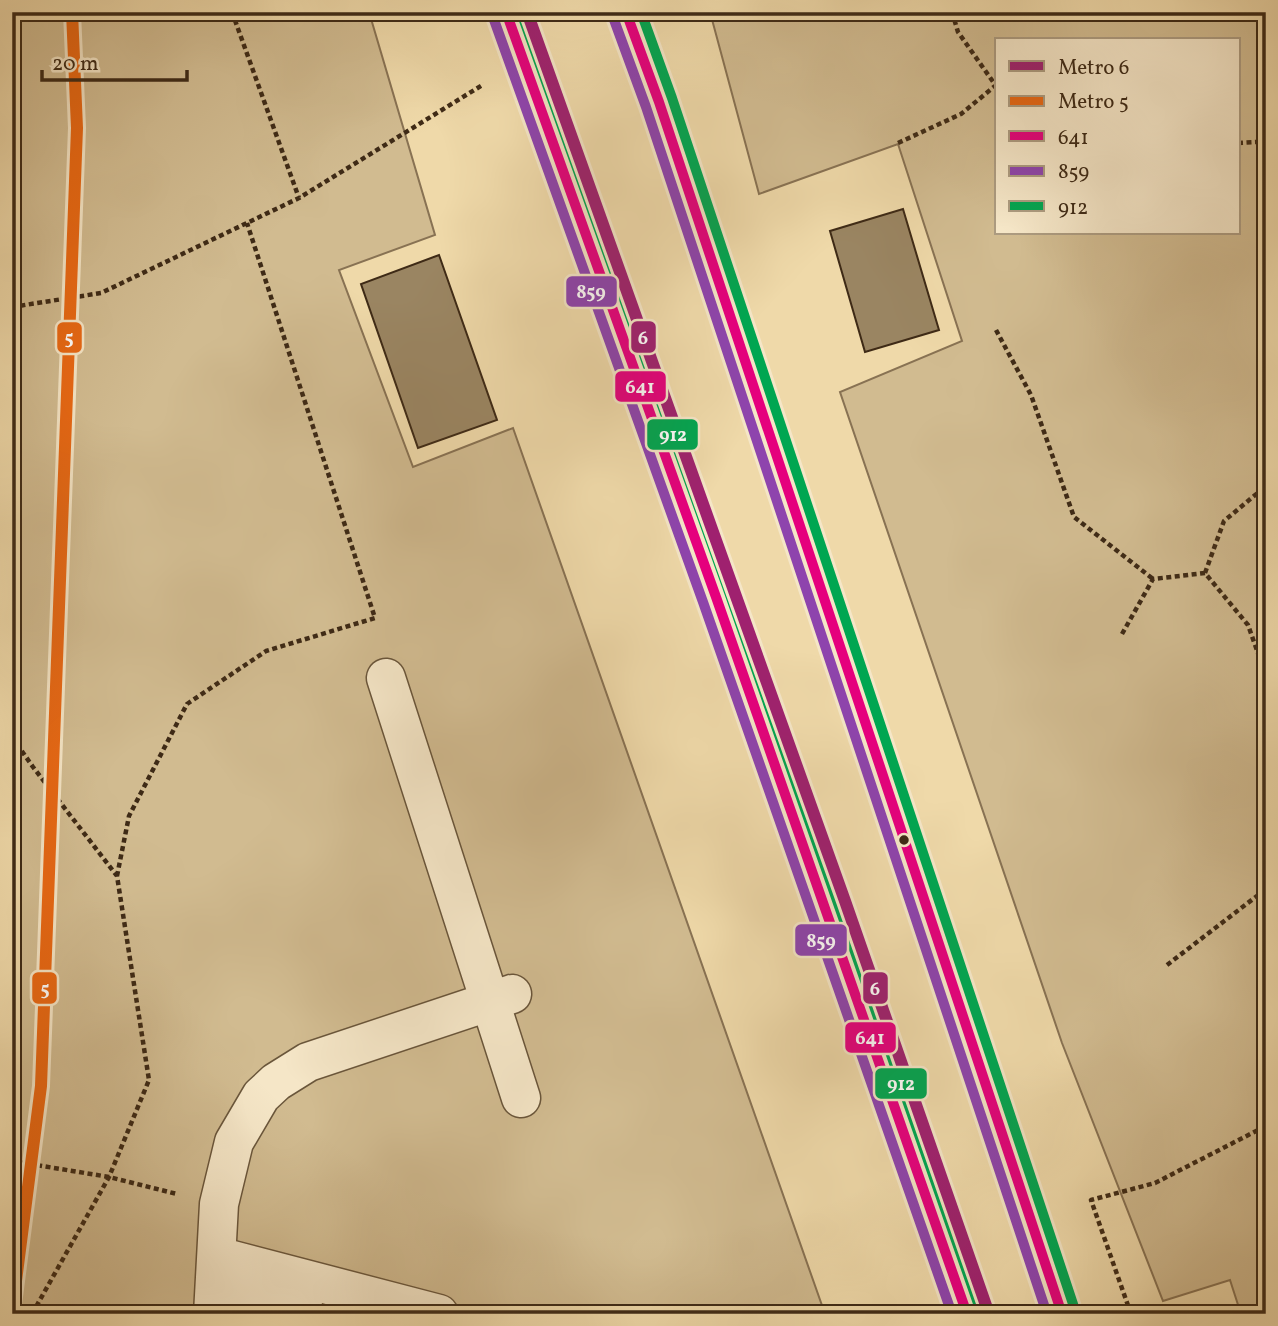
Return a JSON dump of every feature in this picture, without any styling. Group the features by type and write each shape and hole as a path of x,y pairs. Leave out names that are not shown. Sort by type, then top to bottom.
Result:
{"main road":[{"path":"506,12 712,583 967,1314"},
{"path":"626,12 659,102 1062,1314"}],"street":[{"path":"398,675 532,1094"},
{"path":"227,1258 219,1204 234,1142 261,1096 276,1082 308,1062 505,1009"},
{"path":"306,1314 223,1305 227,1258 254,1140 270,1116 289,1098 505,1009"},
{"path":"227,1258 439,1314"}],"path":[{"path":"232,12 299,198"},
{"path":"952,12 958,33 995,85"},
{"path":"12,307 101,293 299,198 523,60"},
{"path":"898,143 961,114 995,87"},
{"path":"1240,143 1257,142 1266,151"},
{"path":"32,1314 109,1177 149,1080 117,876 128,816 187,704 266,651 375,618 247,223"},
{"path":"996,330 1031,395 1074,517 1153,579 1205,573"},
{"path":"1205,573 1224,521 1266,486"},
{"path":"1205,573 1248,625 1266,676"},
{"path":"1122,634 1153,579"},
{"path":"12,737 117,876"},
{"path":"1167,965 1266,889"},
{"path":"1131,1314 1091,1200 1155,1184 1262,1128 1266,1122"},
{"path":"12,1161 109,1177 219,1204"}],"shaded area":[{"path":"12,12 369,12 435,235 339,270 413,467 513,428 825,1314 12,1314"},
{"path":"710,12 1266,12 1266,1314 1241,1314 1230,1280 1163,1301 1062,1043 840,392 962,341 898,144 759,194"}],"building":[{"path":"903,209 939,330 865,352 830,231"},
{"path":"439,255 497,420 418,448 361,284"}],"metro line":[{"name":"5","path":"12,1312 41,1086 77,128 72,12"},
{"name":"6","path":"527,12 845,901 989,1314"}],"transit line":[{"name":"641","path":"506,12 716,597 967,1314"},
{"name":"912","path":"521,12 729,592 980,1309"},
{"name":"641","path":"626,12 659,102 1062,1314"},
{"name":"912","path":"641,12 672,98 1075,1310"},
{"name":"859","path":"493,17 703,602 952,1314"},
{"name":"859","path":"613,17 646,107 1047,1314"}]}
